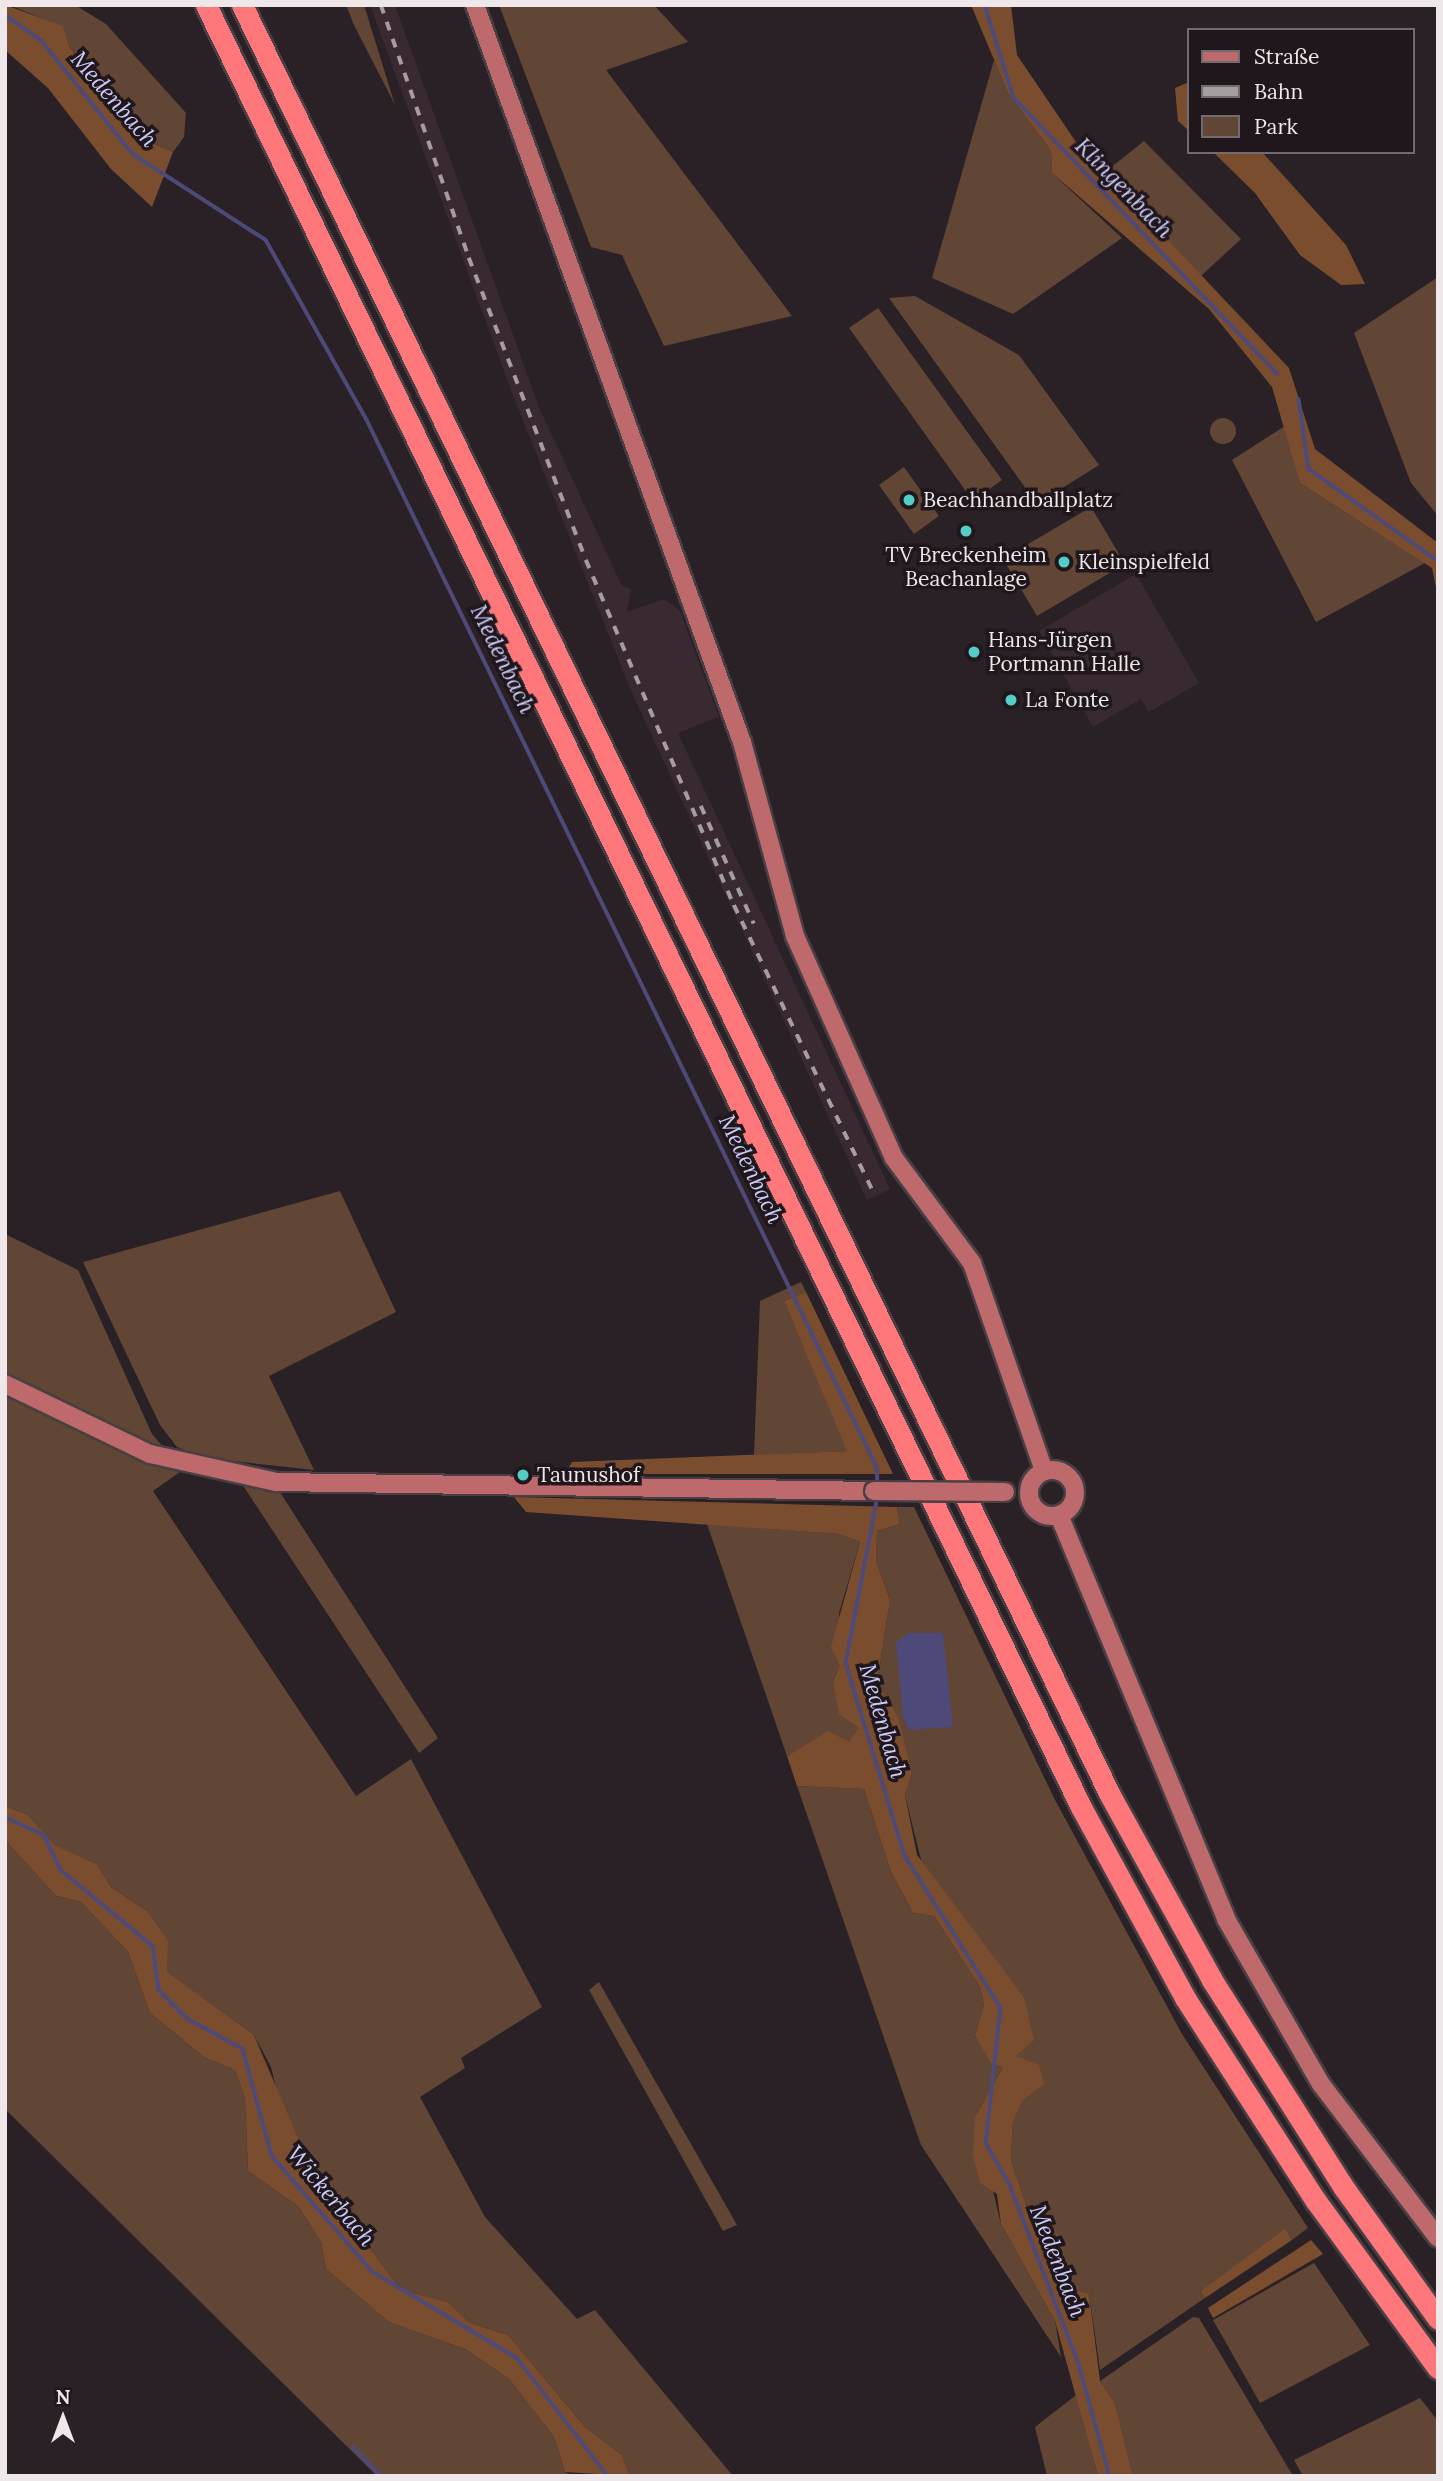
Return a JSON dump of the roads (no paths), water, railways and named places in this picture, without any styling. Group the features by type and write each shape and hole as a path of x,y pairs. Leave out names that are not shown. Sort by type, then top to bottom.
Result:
{"highway":[{"path":"206,5 1029,1707 1185,1998 1340,2235 1438,2368"},
{"path":"242,5 1104,1784 1212,1980 1344,2188 1438,2319"}],"main road":[{"path":"475,5 737,730 795,936 894,1158 972,1263 1044,1471"},
{"path":"5,1384 150,1454 276,1482 1029,1492"},
{"path":"1029,1492 1044,1471"},
{"path":"1029,1492 1041,1513 1059,1515 1074,1502 1074,1486 1062,1472 1044,1471"},
{"path":"1059,1515 1226,1919 1321,2084 1438,2238"}],"waterway":[{"name":"Klingenbach","path":"985,5 1014,98 1277,373"},
{"name":"Medenbach","path":"5,15 41,40 133,154 266,240 367,420 877,1467 878,1485"},
{"name":"Klingenbach","path":"1299,399 1309,469 1438,561"},
{"name":"Medenbach","path":"878,1496 846,1663 905,1856 1001,2008 986,2143 1010,2185 1078,2361 1110,2476"},
{"name":"Wickerbach","path":"5,1817 44,1835 61,1870 153,1946 159,1990 188,2019 243,2049 272,2156 373,2272 517,2358 608,2476"},
{"path":"353,2447 381,2476"}],"railway":[{"path":"381,5 469,258 586,560 734,905 875,1196"},
{"path":"701,806 754,924"}],"place":[{"name":"Beachhandballplatz","path":"909,500"},
{"name":"TV Breckenheim Beachanlage","path":"966,531"},
{"name":"Kleinspielfeld","path":"1064,562"},
{"name":"Hans-Jürgen Portmann Halle","path":"974,652"},
{"name":"La Fonte","path":"1011,700"},
{"name":"Taunushof","path":"523,1475"}]}
